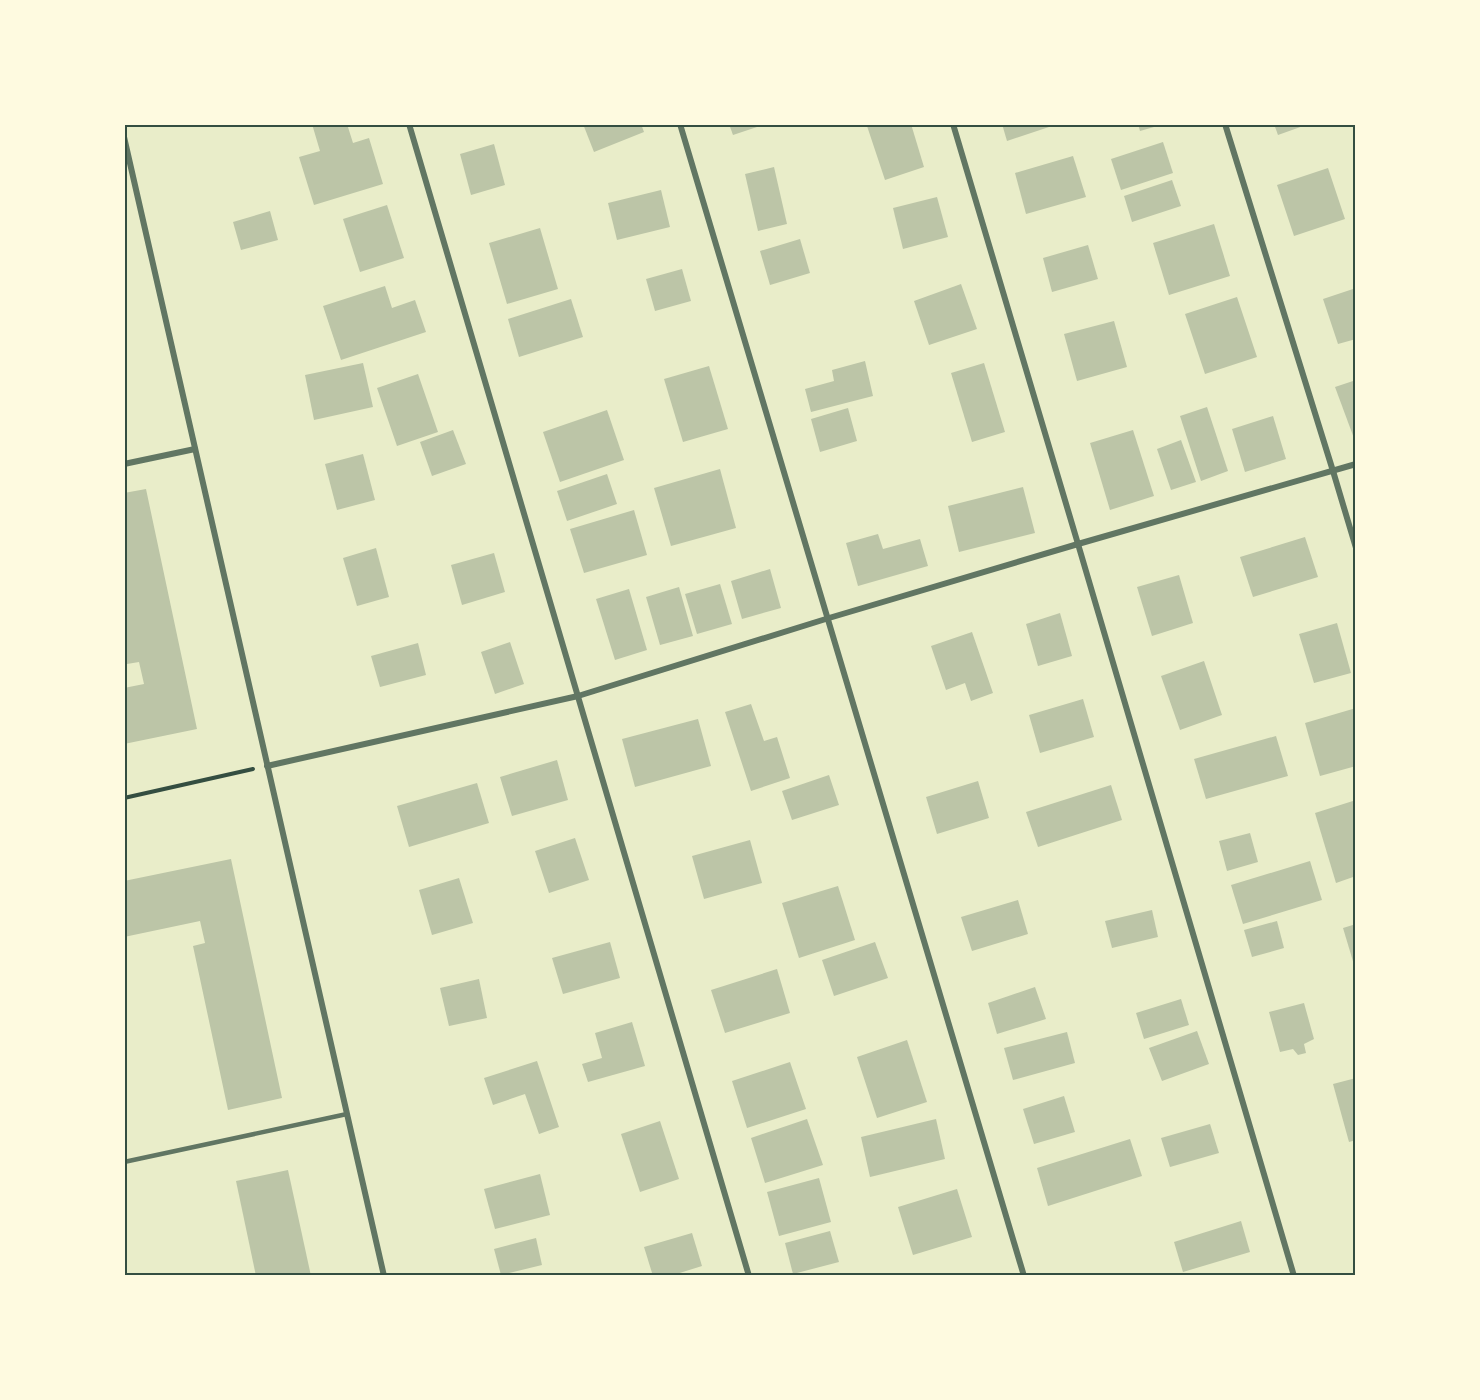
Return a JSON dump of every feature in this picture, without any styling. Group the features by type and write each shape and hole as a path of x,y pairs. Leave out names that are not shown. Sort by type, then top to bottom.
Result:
{"street":[{"path":"409,124 749,1275"},
{"path":"681,124 1024,1275"},
{"path":"953,124 1294,1275"},
{"path":"1225,124 1356,548"},
{"path":"124,137 384,1275"},
{"path":"124,464 195,449"},
{"path":"267,766 578,696 1078,544 1356,465"}],"lane":[{"path":"124,1162 347,1114"}],"path":[{"path":"124,798 267,766"}],"building":[{"path":"312,124 347,124 353,143 369,138 383,184 314,205 299,157 320,151"},
{"path":"583,124 641,124 644,132 594,152"},
{"path":"729,124 762,124 763,125 733,135"},
{"path":"871,124 911,124 924,167 885,180 867,126"},
{"path":"1002,124 1048,124 1049,127 1007,141"},
{"path":"1138,124 1161,124 1161,125 1140,131"},
{"path":"1274,124 1306,124 1306,125 1278,135"},
{"path":"1163,142 1173,173 1121,190 1111,159"},
{"path":"494,144 505,185 471,195 460,154"},
{"path":"1073,156 1086,197 1026,214 1015,173"},
{"path":"774,167 787,224 758,231 745,174"},
{"path":"1328,168 1345,219 1294,236 1277,185"},
{"path":"1172,180 1181,206 1132,222 1124,196"},
{"path":"661,190 670,227 617,240 608,203"},
{"path":"937,197 948,237 903,249 893,208"},
{"path":"387,205 404,258 360,272 343,219"},
{"path":"270,211 278,240 241,250 233,222"},
{"path":"1214,224 1230,276 1169,295 1153,243"},
{"path":"540,228 558,289 507,304 489,243"},
{"path":"800,239 810,273 770,285 760,251"},
{"path":"1088,245 1098,279 1052,292 1043,258"},
{"path":"682,269 691,301 655,311 646,279"},
{"path":"961,284 977,329 929,345 914,301"},
{"path":"385,286 392,308 415,300 426,332 341,360 323,306"},
{"path":"1356,288 1356,339 1338,344 1323,299"},
{"path":"1237,297 1257,357 1205,374 1185,314"},
{"path":"571,299 583,337 519,357 508,319"},
{"path":"1114,321 1127,367 1077,381 1064,334"},
{"path":"865,361 873,396 811,412 805,389 834,381 832,370"},
{"path":"363,363 373,407 314,420 305,375"},
{"path":"984,363 1005,432 972,442 951,373"},
{"path":"709,366 728,429 683,442 664,379"},
{"path":"418,374 438,432 397,446 377,388"},
{"path":"1356,380 1356,441 1355,441 1335,387"},
{"path":"1207,407 1228,471 1201,481 1180,416"},
{"path":"848,408 857,441 820,452 811,419"},
{"path":"607,410 624,460 560,482 543,432"},
{"path":"1273,416 1286,459 1245,472 1232,429"},
{"path":"453,430 466,464 432,476 420,442"},
{"path":"1133,430 1154,496 1110,510 1090,443"},
{"path":"1181,440 1196,482 1171,490 1157,449"},
{"path":"363,454 375,500 337,510 325,464"},
{"path":"720,469 736,528 671,546 654,488"},
{"path":"607,474 617,504 567,521 557,491"},
{"path":"1023,487 1035,533 959,552 948,506"},
{"path":"146,489 197,729 124,744 124,688 144,684 139,662 127,664 124,652 124,493"},
{"path":"634,510 647,555 584,573 570,529"},
{"path":"878,534 883,549 920,539 928,566 858,586 846,543"},
{"path":"1305,537 1318,577 1253,597 1240,557"},
{"path":"376,548 389,597 357,606 343,558"},
{"path":"494,553 505,592 462,605 451,565"},
{"path":"770,569 781,608 742,619 731,581"},
{"path":"1179,575 1193,623 1152,636 1137,587"},
{"path":"720,584 732,624 697,634 685,594"},
{"path":"679,587 693,636 660,645 646,597"},
{"path":"629,589 647,650 615,660 596,599"},
{"path":"1060,613 1072,656 1038,666 1026,624"},
{"path":"1337,623 1351,673 1314,683 1299,634"},
{"path":"972,632 993,693 971,701 965,683 946,690 931,646"},
{"path":"510,642 524,684 495,694 481,652"},
{"path":"418,643 426,675 380,687 371,656"},
{"path":"1204,661 1222,715 1180,730 1161,676"},
{"path":"1083,699 1094,737 1040,753 1029,715"},
{"path":"751,704 764,741 777,737 790,778 751,791 725,712"},
{"path":"1356,708 1356,766 1320,776 1305,723"},
{"path":"698,719 711,766 635,787 622,739"},
{"path":"1276,736 1288,776 1206,799 1194,759"},
{"path":"557,760 568,800 512,816 500,777"},
{"path":"829,775 839,805 792,820 782,791"},
{"path":"978,781 989,818 937,834 926,797"},
{"path":"477,783 489,823 409,847 397,806"},
{"path":"1111,785 1122,820 1038,847 1026,812"},
{"path":"1356,800 1356,876 1336,883 1315,813"},
{"path":"1250,833 1258,862 1227,871 1219,841"},
{"path":"575,838 589,880 549,893 535,851"},
{"path":"750,840 762,883 704,899 692,856"},
{"path":"231,859 282,1098 228,1110 193,946 205,943 200,921 124,937 124,881"},
{"path":"1310,861 1322,900 1243,924 1231,885"},
{"path":"459,878 473,923 432,935 419,890"},
{"path":"838,886 855,940 799,958 782,903"},
{"path":"1018,900 1028,934 972,951 961,917"},
{"path":"1152,910 1158,937 1112,948 1105,921"},
{"path":"1277,921 1284,948 1252,957 1244,930"},
{"path":"1356,924 1356,968 1355,968 1343,928"},
{"path":"610,942 620,978 563,994 552,958"},
{"path":"875,942 888,978 834,996 822,960"},
{"path":"777,969 790,1013 725,1033 711,990"},
{"path":"479,979 487,1018 449,1026 440,988"},
{"path":"1035,987 1046,1019 997,1034 988,1003"},
{"path":"1181,999 1189,1025 1144,1039 1136,1013"},
{"path":"1304,1003 1314,1039 1304,1044 1306,1053 1298,1055 1293,1049 1280,1052 1269,1012"},
{"path":"632,1022 645,1066 588,1082 582,1064 602,1058 595,1033"},
{"path":"1197,1031 1209,1064 1162,1081 1149,1048"},
{"path":"1067,1032 1075,1063 1013,1080 1004,1048"},
{"path":"907,1040 927,1102 877,1118 857,1057"},
{"path":"537,1061 559,1127 539,1134 525,1094 493,1105 484,1078"},
{"path":"790,1062 806,1109 747,1128 732,1081"},
{"path":"1356,1078 1356,1140 1349,1142 1333,1084"},
{"path":"1064,1096 1075,1132 1034,1144 1023,1109"},
{"path":"807,1119 823,1165 765,1183 751,1138"},
{"path":"936,1119 945,1159 870,1177 861,1137"},
{"path":"660,1121 679,1179 640,1192 621,1134"},
{"path":"1210,1124 1219,1153 1170,1167 1161,1138"},
{"path":"1130,1139 1142,1176 1048,1206 1037,1168"},
{"path":"288,1170 311,1276 256,1276 236,1181"},
{"path":"540,1174 550,1215 495,1229 484,1189"},
{"path":"819,1178 831,1222 779,1236 767,1192"},
{"path":"957,1189 972,1237 913,1255 898,1207"},
{"path":"1241,1221 1250,1252 1183,1272 1174,1242"},
{"path":"830,1231 839,1262 793,1274 785,1243"},
{"path":"692,1233 702,1266 670,1276 653,1276 644,1247"},
{"path":"536,1238 542,1265 501,1275 494,1249"}]}
